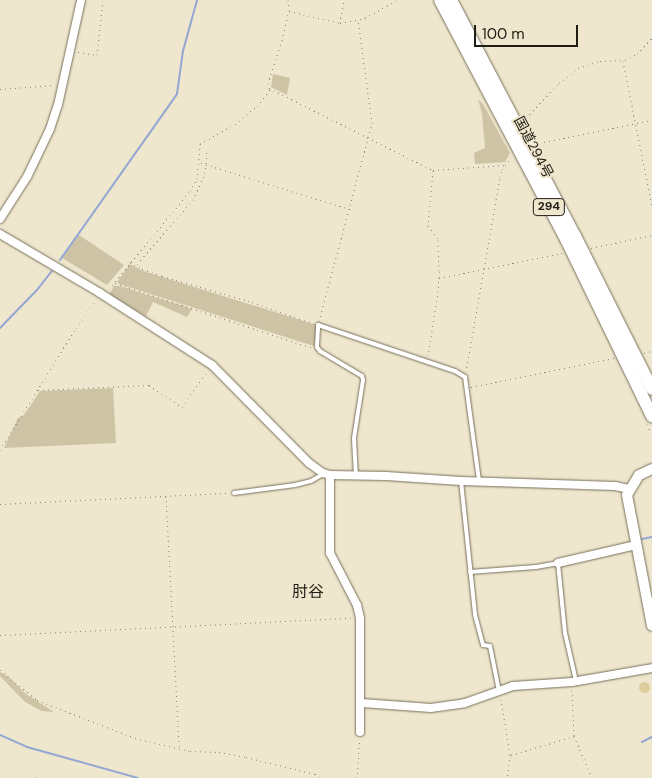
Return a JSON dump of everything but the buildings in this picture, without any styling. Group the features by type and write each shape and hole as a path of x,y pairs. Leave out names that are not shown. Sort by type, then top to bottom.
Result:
{"highway":[{"name":"国道294号","path":"440,0 524,149 652,389"},
{"name":"国道294号","path":"451,0 624,354 652,416"}],"street":[{"path":"0,219 37,157 58,104 81,0"},
{"path":"0,234 102,294 212,365 309,462 327,474 356,477 386,476 629,488"},
{"path":"652,469 639,475 629,488 627,503 652,626"},
{"path":"327,474 330,552 357,605 360,618 362,704 360,732"},
{"path":"558,563 636,545"},
{"path":"362,704 431,708 465,703 513,686 574,682 652,668"}],"lane":[{"path":"356,477 354,438 362,376 320,352 317,347 318,325 455,371 465,377 479,480"},
{"path":"234,493 311,481 327,474"},
{"path":"460,481 475,614 483,645 490,646 499,691"},
{"path":"470,572 536,568 558,563 565,633 574,682"}],"path":[{"path":"288,0 288,11 282,40 268,83 271,90 433,170 505,165"},
{"path":"340,23 344,0"},
{"path":"288,11 340,23 358,20 397,0"},
{"path":"130,262 162,276 252,302 318,325 369,137 372,118 358,20"},
{"path":"524,121 559,83 578,68 600,61 623,60 637,54 652,38"},
{"path":"623,60 652,206"},
{"path":"0,89 62,86"},
{"path":"0,450 76,328 102,294 114,283 190,191 197,179 200,163 200,144 224,132 240,120 257,106 271,90"},
{"path":"465,377 500,177 505,165 524,149 652,120"},
{"path":"136,265 193,200 201,184 207,164 207,149"},
{"path":"200,163 350,209"},
{"path":"427,362 439,278 439,242 428,226 433,170"},
{"path":"590,248 652,235"},
{"path":"439,278 564,253"},
{"path":"114,283 312,348 317,347"},
{"path":"465,388 624,354"},
{"path":"38,390 149,386 182,407 212,365"},
{"path":"0,504 234,493"},
{"path":"166,496 179,748"},
{"path":"0,635 360,618"},
{"path":"0,670 46,705 135,738 179,748 246,757 315,774 320,778"},
{"path":"574,682 574,736 592,778"},
{"path":"499,691 508,732 510,755 506,778"},
{"path":"357,778 360,732"},
{"path":"510,755 574,736"}],"shaded area":[{"path":"273,74 290,78 287,95 271,87"},
{"path":"478,99 483,104 510,153 505,162 475,164 474,153 485,148 482,114"},
{"path":"79,235 124,265 107,285 62,258"},
{"path":"130,264 143,271 313,324 317,326 314,346 119,284 117,282"},
{"path":"114,286 120,286 192,309 187,317 153,302 146,316 109,295"},
{"path":"113,388 116,443 4,448 18,418 24,415 40,391"},
{"path":"0,672 9,677 26,694 54,712 42,711 25,702 0,676"}],"waterway":[{"path":"60,260 177,94 183,51 197,0"},
{"path":"0,328 37,290 52,271"},
{"path":"642,539 652,537"},
{"path":"0,735 27,747 138,778"},
{"path":"642,742 652,737"}],"district":[{"name":"肘谷","path":"308,592"}]}
